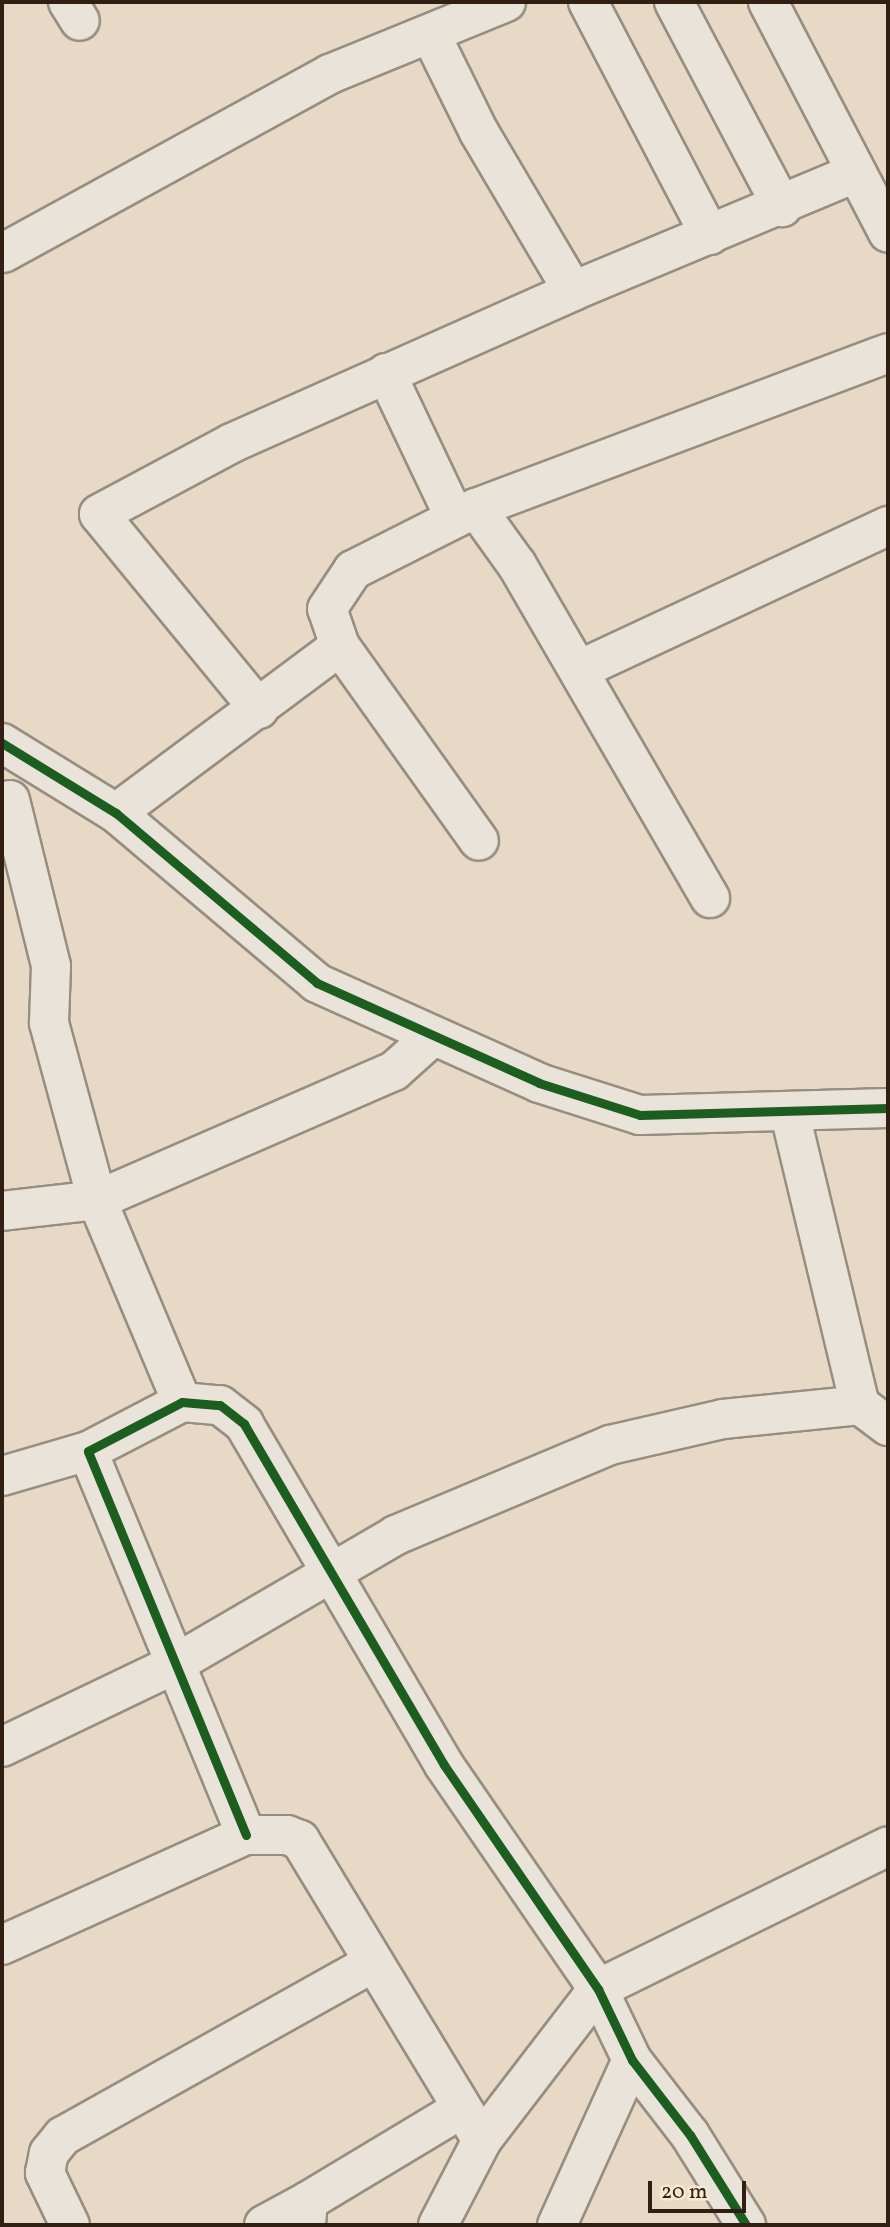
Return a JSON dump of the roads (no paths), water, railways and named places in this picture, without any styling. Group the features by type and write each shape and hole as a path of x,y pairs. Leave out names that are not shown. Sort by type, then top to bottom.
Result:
{"street":[{"path":"3,253 330,74 431,35 506,2"},
{"path":"588,2 710,235"},
{"path":"674,2 782,207"},
{"path":"768,2 888,233"},
{"path":"431,35 478,132 573,291"},
{"path":"259,709 99,514 167,474 386,373 573,291 782,207 856,173"},
{"path":"478,841 341,646 327,609 337,586 369,561 465,513 888,353"},
{"path":"386,373 465,513 579,670 710,898"},
{"path":"579,670 888,526"},
{"path":"116,813 341,646"},
{"path":"2,743 116,813 317,983 433,1037 591,1103 640,1115 790,1114 888,1108"},
{"path":"59,776 6,801 51,967 50,1023 97,1200 182,1402"},
{"path":"2,1211 97,1200 394,1071 433,1037"},
{"path":"2,1747 173,1665 335,1575 396,1535 610,1445 723,1419 874,1416 790,1114"},
{"path":"2,1476 88,1451 182,1402 220,1405 244,1424 335,1575 444,1765 598,1989 632,2060 690,2135 746,2225"},
{"path":"88,1451 173,1665 246,1835"},
{"path":"2,1945 246,1835 274,1832 300,1840 372,1963 482,2140"},
{"path":"438,2225 482,2140 598,1989 888,1846"},
{"path":"71,2225 45,2173 49,2153 63,2136 372,1963"},
{"path":"556,2224 632,2060"},
{"path":"264,2225 307,2213 461,2109"}]}
